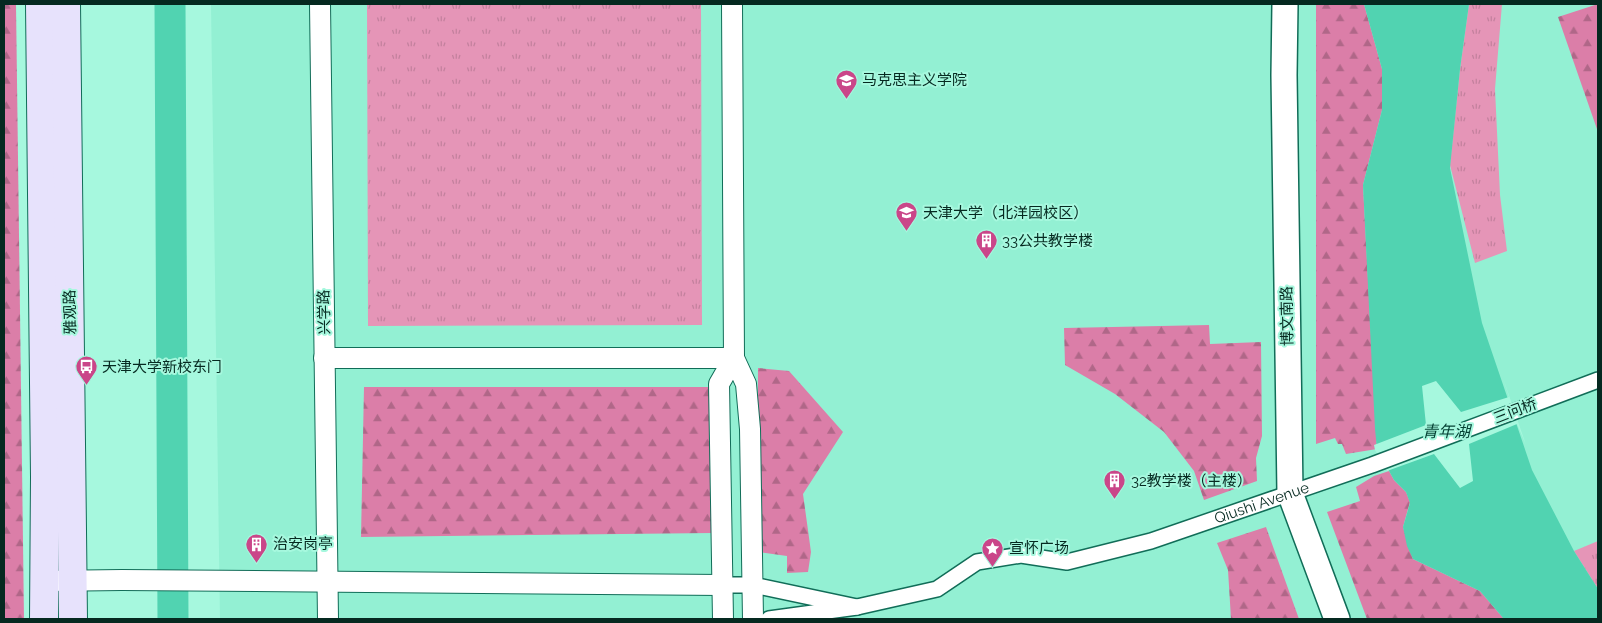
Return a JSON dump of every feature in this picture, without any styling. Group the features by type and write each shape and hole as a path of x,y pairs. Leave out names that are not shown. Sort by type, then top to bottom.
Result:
{"main road":[{"name":"雅观路","path":"40,4 45,467 44,619"},
{"name":"雅观路","path":"66,4 74,619"}],"street":[{"name":"兴学路","path":"320,4 328,619"},
{"path":"732,4 734,358 746,384 750,430 753,619"},
{"name":"博文南路","path":"1286,4 1284,75 1290,494 1337,619"},
{"path":"324,358 734,358"},
{"path":"723,619 719,384 734,358"},
{"name":"三问桥","path":"1372,465 1598,380"},
{"name":"Qiushi Avenue","path":"769,619 857,607 937,589 977,562 1021,555 1067,562 1152,541 1372,465"},
{"path":"44,582 122,580 752,585 857,607"}],"shaded area":[{"name":"天津大学（北洋园校区）","path":"211,4 1598,4 1598,619 220,619"}],"green space":[{"path":"4,4 16,4 24,619 4,619"},
{"path":"367,4 701,4 702,325 368,326"},
{"path":"1316,4 1364,4 1382,69 1382,110 1363,185 1377,449 1346,454 1342,444 1338,444 1335,438 1316,444"},
{"path":"1469,4 1502,4 1495,89 1500,195 1507,251 1475,263 1450,165"},
{"path":"1598,4 1598,132 1558,17"},
{"path":"1209,325 1210,344 1261,342 1262,436 1256,458 1257,481 1204,500 1194,471 1164,432 1115,394 1065,365 1064,328"},
{"path":"758,368 789,371 843,432 803,494 811,552 808,572 787,573 787,556 759,552 757,519"},
{"path":"364,387 712,387 713,533 361,537"},
{"path":"1389,471 1394,480 1406,492 1410,502 1403,527 1413,559 1480,591 1504,619 1367,619 1327,512 1360,501 1356,487 1374,476"},
{"path":"1266,527 1299,619 1231,619 1228,570 1217,543"},
{"path":"1598,541 1598,589 1574,551"}],"water":[{"name":"青年湖","path":"1364,4 1469,4 1450,168 1482,323 1532,470 1574,551 1598,589 1598,619 1504,619 1480,591 1413,559 1407,546 1403,527 1410,503 1406,492 1394,480 1377,449 1375,429 1363,185 1382,110 1382,69"}],"pier":[{"path":"1503,378 1526,445 1517,424 1469,444 1473,481 1460,488 1434,454 1387,471 1374,445 1426,425 1422,386 1436,381 1461,412 1509,397"}],"waterway":[{"path":"170,4 173,619"}],"place":[{"name":"马克思主义学院","path":"846,99"},
{"name":"天津大学（北洋园校区）","path":"907,232"},
{"name":"33公共教学楼","path":"986,260"},
{"name":"天津大学新校东门","path":"86,386"},
{"name":"32教学楼（主楼）","path":"1115,500"},
{"name":"治安岗亭","path":"257,563"},
{"name":"宣怀广场","path":"993,567"}]}
